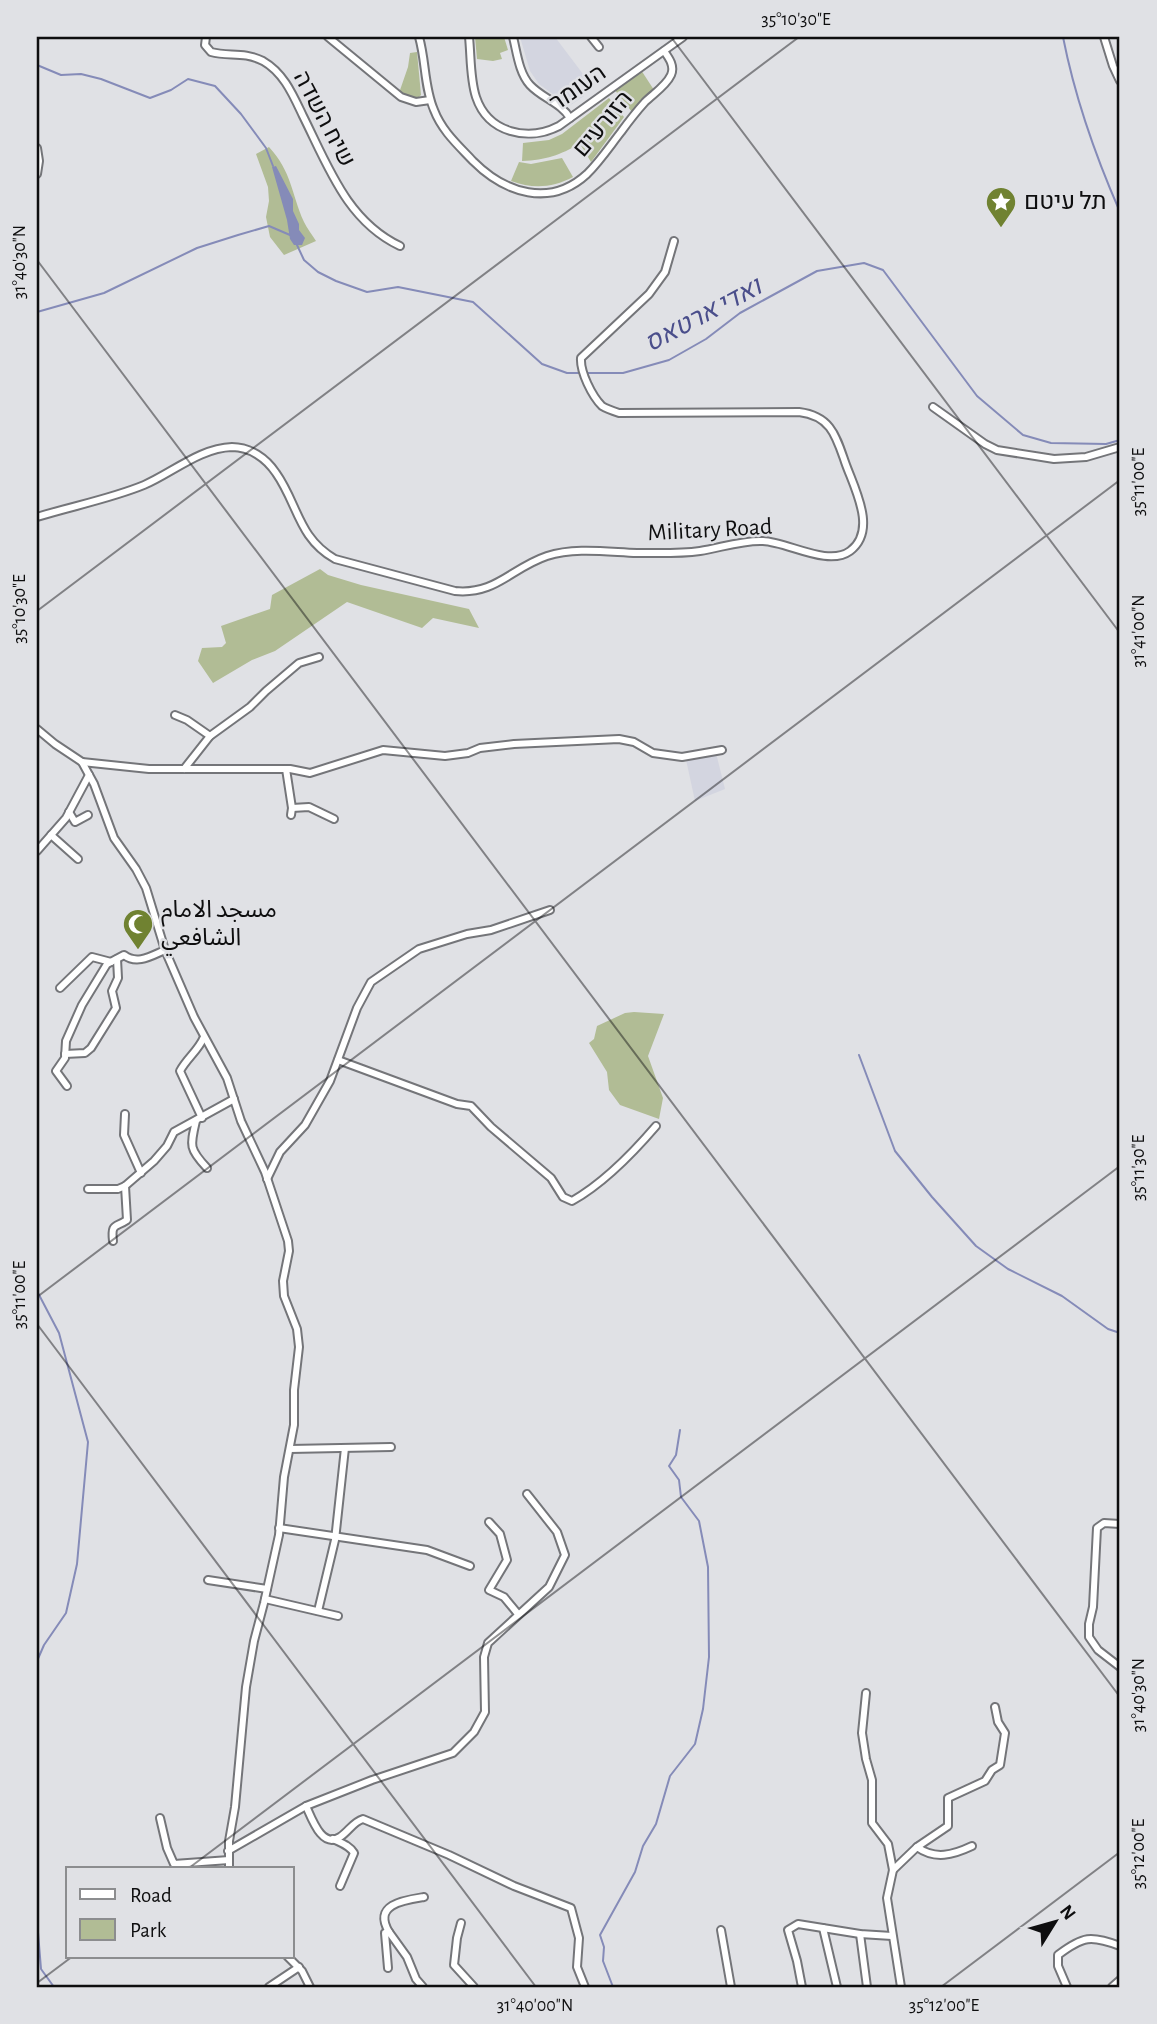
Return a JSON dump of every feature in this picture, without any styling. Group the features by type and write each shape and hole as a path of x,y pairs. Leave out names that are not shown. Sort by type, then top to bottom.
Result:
{"street":[{"name":"שיח השדה","path":"206,37 205,45 211,52 238,53 254,57 279,74 291,91 344,195 369,227 400,246"},
{"name":"שיח השדה","path":"328,37 401,97 416,102 430,100"},
{"name":"הזורעים","path":"419,37 430,100 436,116 449,135 494,179 517,190 541,193 553,192 577,182 587,174 640,107 668,79 672,65 664,51"},
{"name":"העומר","path":"468,37 475,96 480,105 494,122 513,133 536,135 548,132 570,118 683,37"},
{"path":"513,37 527,80 536,90 563,109 570,118"},
{"path":"591,37 599,47"},
{"path":"1104,37 1120,80"},
{"path":"37,148 37,174"},
{"name":"Military Road","path":"37,517 144,485 196,457 231,447 252,452 269,463 281,480 308,536 325,553 335,559 455,591 488,588 527,565 561,553 683,553 763,541 824,556 840,556 849,552 861,538 862,513 834,432 817,416 799,412 619,413 602,405 590,388 581,358 649,294 665,272 674,241"},
{"path":"933,407 997,450 1054,459 1086,457 1120,447"},
{"path":"184,769 210,736 250,708 299,663 319,657"},
{"path":"175,715 187,719 210,736"},
{"path":"37,729 82,762 149,769 286,769 310,774 383,750 445,755 514,744 619,739 634,742 653,753 682,757 722,750"},
{"path":"82,762 94,784 114,838 146,888 165,950 204,1037 227,1078 288,1241 284,1296 299,1347 294,1390 294,1425 284,1477 279,1528 246,1687 239,1771 228,1852 229,1867"},
{"path":"286,769 291,811 309,807 334,820"},
{"path":"37,851 69,812 89,775"},
{"path":"69,812 75,821 88,815"},
{"path":"51,835 78,859"},
{"path":"267,1179 280,1152 305,1125 330,1081 357,1008 371,982 419,949 467,934 491,930 551,910"},
{"path":"66,1086 56,1071 65,1058 66,1041 82,1005 107,964 124,955 130,960 138,961 165,950"},
{"path":"60,988 92,957 114,961"},
{"path":"65,1054 85,1053 91,1048 116,1008 112,991 118,978 114,961"},
{"path":"204,1037 199,1049 184,1062 180,1071 199,1119 191,1145 194,1154 207,1168"},
{"path":"338,1060 457,1104 471,1106 491,1127 551,1178 564,1197 572,1201 636,1149 656,1126"},
{"path":"88,1189 118,1189 125,1186 167,1146 174,1132 234,1099"},
{"path":"125,1114 124,1135 141,1173"},
{"path":"113,1241 112,1230 115,1225 127,1220 125,1186"},
{"path":"290,1449 391,1447"},
{"path":"318,1611 335,1537 345,1448"},
{"path":"228,1852 306,1806 453,1753 474,1732 485,1712 484,1657 488,1643 549,1587 565,1555 557,1532 527,1494"},
{"path":"489,1522 500,1534 507,1560 489,1590 504,1597 518,1614"},
{"path":"1120,1524 1104,1523 1097,1528 1093,1607 1089,1630 1089,1637 1094,1645 1120,1667"},
{"path":"279,1528 427,1550 470,1566"},
{"path":"208,1580 267,1589"},
{"path":"265,1599 338,1616"},
{"path":"866,1693 862,1733 872,1780 872,1823 888,1844 893,1870 887,1898 901,1987"},
{"path":"893,1870 917,1847 948,1826 948,1798 985,1781 992,1770 1000,1765 1005,1733 998,1722 995,1707"},
{"path":"306,1806 324,1838 339,1838 358,1820 363,1819 514,1886 566,1905 572,1911 579,1938 577,1967 585,1987"},
{"path":"160,1818 174,1864 229,1860"},
{"path":"333,1839 351,1848 354,1853 340,1886"},
{"path":"917,1847 926,1853 948,1855 972,1846"},
{"path":"423,1987 416,1979 407,1957 384,1925 384,1915 389,1907 424,1897"},
{"path":"461,1923 454,1965 474,1987"},
{"path":"802,1987 788,1930 798,1924 892,1936"},
{"path":"823,1928 837,1987"},
{"path":"721,1930 731,1987"},
{"path":"388,1932 385,1933 388,1968"},
{"path":"860,1934 867,1987"},
{"path":"1067,1987 1058,1966 1058,1955 1089,1938 1120,1946"},
{"path":"290,1958 299,1967 310,1987"},
{"path":"269,1987 299,1967"},
{"path":"1112,1987 1120,1980"}],"shaded area":[{"path":"520,37 555,37 586,78 577,86 584,96 569,106 539,84 530,71"},
{"path":"716,753 725,789 695,801 685,755"}],"green space":[{"path":"475,37 504,37 508,50 500,53 502,59 477,59"},
{"path":"417,52 421,95 417,99 399,93 410,53"},
{"path":"641,70 654,90 632,112 614,89"},
{"path":"609,98 624,117 591,162 580,144 552,156 522,161 523,143 549,140 562,134"},
{"path":"269,147 282,165 304,222 316,241 284,255 270,237 266,217 268,187 256,154"},
{"path":"562,158 573,177 565,181 542,186 511,181 519,162 531,164"},
{"path":"320,569 328,575 361,585 469,609 479,628 433,618 422,628 347,602 275,651 252,660 213,683 198,661 202,648 222,647 226,643 221,626 270,609 272,595"},
{"path":"625,1013 664,1014 648,1056 663,1098 659,1119 620,1105 609,1090 607,1072 589,1043 594,1039 597,1026"}],"water":[{"path":"276,166 293,199 293,211 299,230 305,238 302,245 294,245 290,239 272,167"}],"waterway":[{"path":"1063,37 1087,126 1120,212"},
{"name":"ואדי ארטאס","path":"37,65 61,75 81,74 101,79 150,98 171,90 188,79 215,86 241,114 266,148 273,166"},
{"path":"37,312 104,293 197,248 238,235 269,226 290,235"},
{"name":"ואדי ארטאס","path":"297,245 304,260 318,272 367,292 398,287 473,302 542,364 567,373 582,373"},
{"name":"ואדי ארטאס","path":"587,373 623,373 669,360 706,339 740,313 817,271 864,263 883,270 977,396 1023,435 1051,443 1106,444 1120,440"},
{"path":"859,1055 895,1151 976,1246 1008,1269 1062,1296 1108,1329 1120,1333"},
{"path":"37,1291 59,1333 88,1442 77,1564 66,1613 44,1645 37,1661"},
{"path":"613,1987 603,1961 604,1947 600,1935 635,1872 643,1846 656,1824 670,1776 695,1744 703,1709 709,1657 708,1567 699,1521 681,1497 679,1480 669,1466 676,1455 680,1430"},
{"path":"37,1920 41,1969 54,1987"}],"place":[{"name":"תל עיטם","path":"1001,229"},
{"name":"مسجد الامام الشافعي","path":"138,951"}]}
